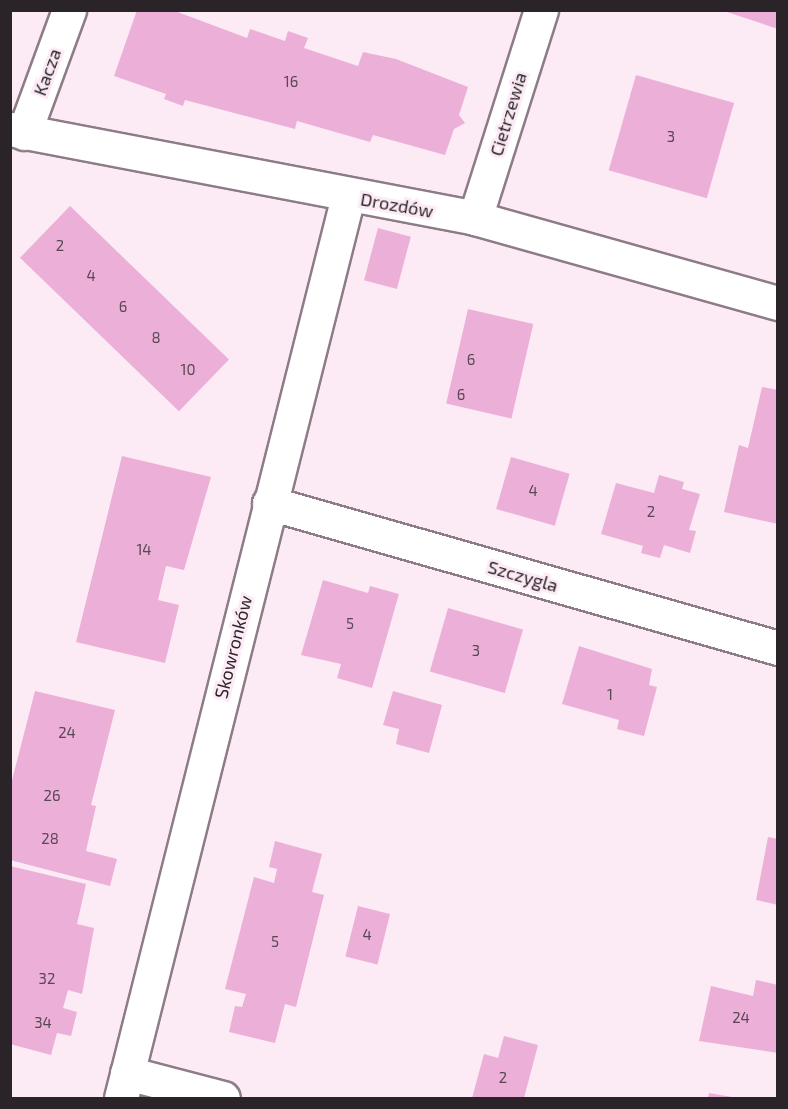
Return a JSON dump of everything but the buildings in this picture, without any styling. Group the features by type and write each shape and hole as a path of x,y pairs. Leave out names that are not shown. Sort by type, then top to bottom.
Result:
{"street":[{"name":"Kacza","path":"17,131 69,10"},
{"name":"Cietrzewia","path":"476,218 541,10"},
{"name":"Drozdów","path":"17,131 348,196 476,218 777,303"},
{"name":"Skowronków","path":"124,1086 348,196"},
{"name":"Szczygla","path":"269,503 777,648"},
{"path":"124,1086 223,1098"}]}
